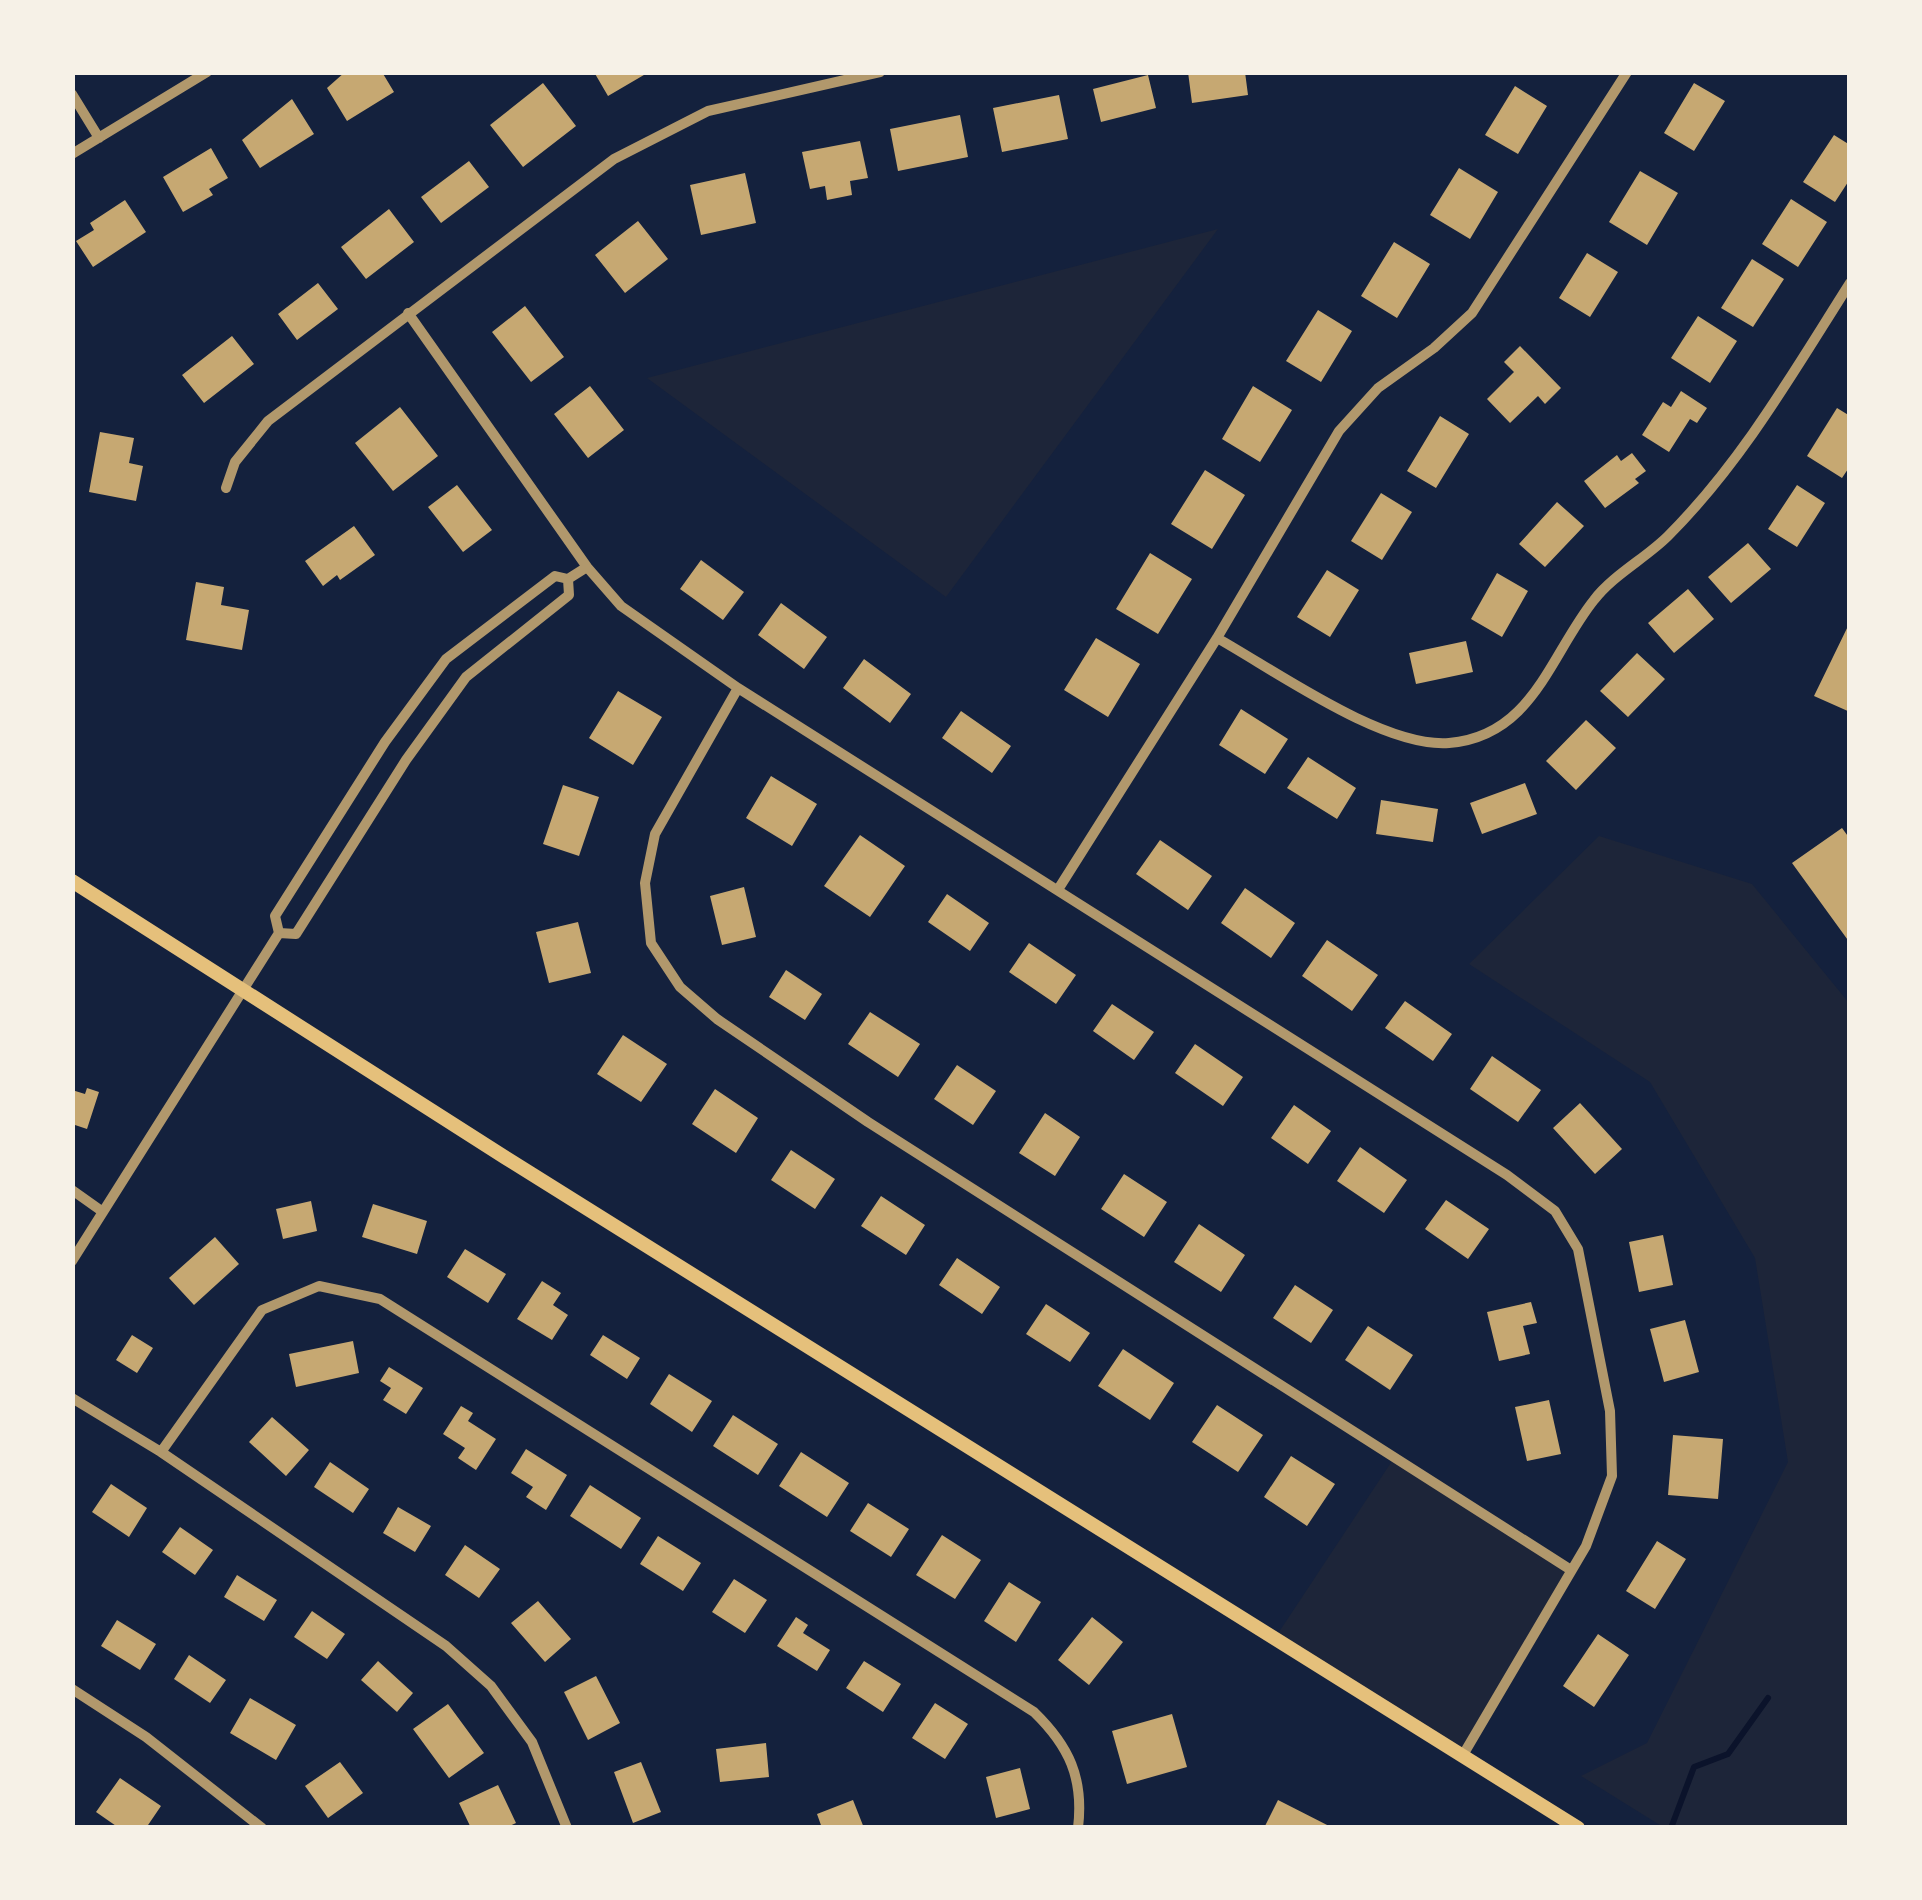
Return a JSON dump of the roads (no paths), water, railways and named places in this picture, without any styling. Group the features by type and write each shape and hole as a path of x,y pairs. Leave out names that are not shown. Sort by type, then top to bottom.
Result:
{"main road":[{"path":"72,880 1578,1828"}],"street":[{"path":"72,154 207,72"},
{"path":"226,488 235,462 268,421 543,208 614,158 708,111 880,72"},
{"path":"1059,888 1217,638 1338,430 1378,388 1434,348 1472,313 1626,72"},
{"path":"72,94 98,138"},
{"path":"1217,638 1376,728 1412,741 1451,743 1488,733 1520,712 1545,683 1594,599 1668,536 1744,450 1850,283"},
{"path":"408,313 587,567 620,606 738,688 1508,1175 1566,1223 1578,1249 1614,1450 1606,1503 1462,1755"},
{"path":"72,1261 279,933 275,916 386,742 446,659 555,576 568,578 587,567"},
{"path":"279,933 296,934 406,760 466,677 569,595 568,578"},
{"path":"738,688 655,834 644,883 651,943 680,987 717,1019 868,1122 1571,1570"},
{"path":"72,1190 102,1212"},
{"path":"161,1452 262,1310 319,1286 380,1299 1034,1712 1058,1736 1075,1766 1081,1801 1078,1828"},
{"path":"72,1398 161,1452 446,1646 491,1686 532,1742 566,1828"},
{"path":"72,1690 160,1748 262,1828"}],"waterway":[{"path":"1671,1828 1694,1767 1728,1754 1768,1698"}]}
